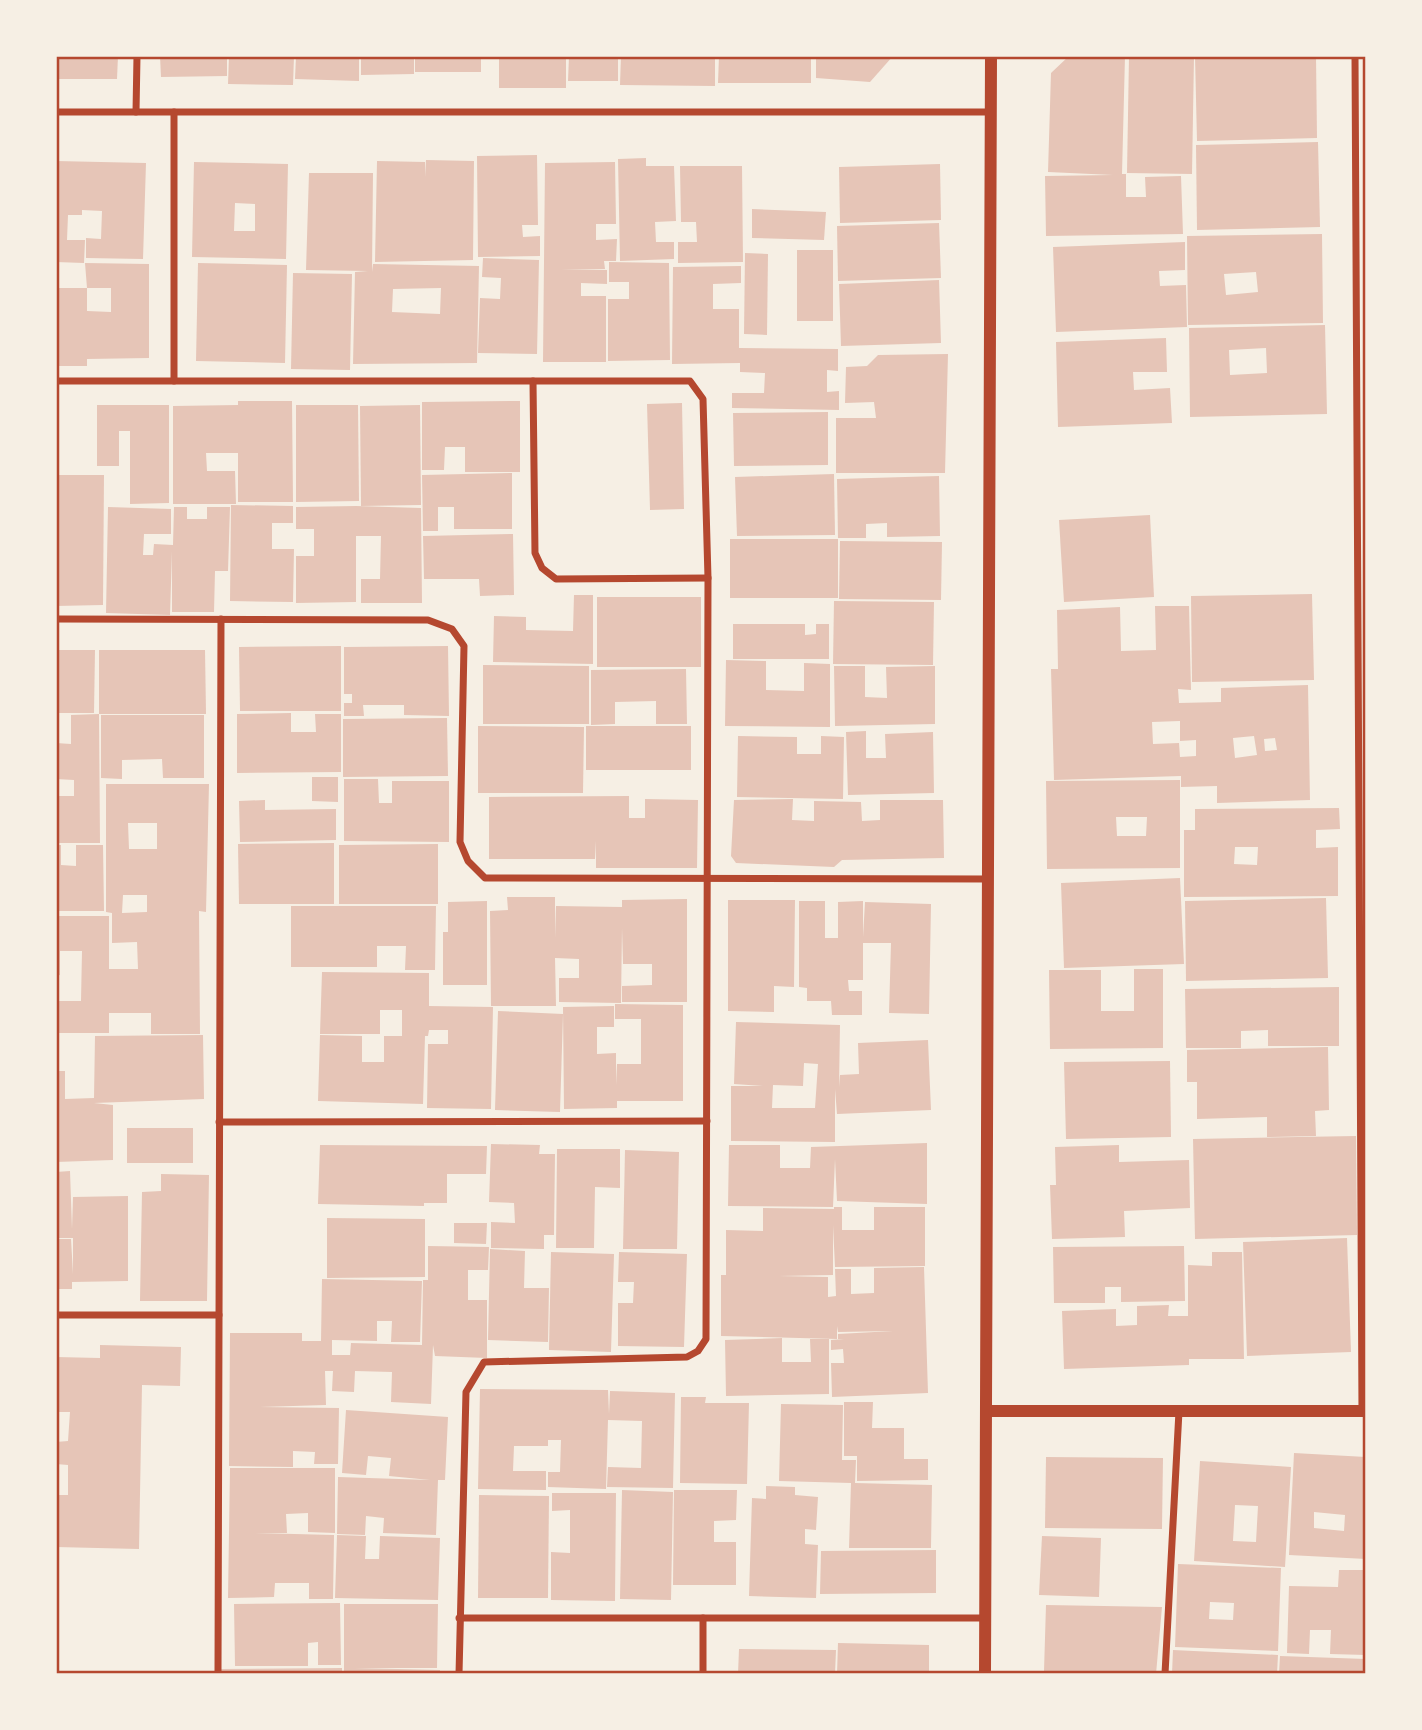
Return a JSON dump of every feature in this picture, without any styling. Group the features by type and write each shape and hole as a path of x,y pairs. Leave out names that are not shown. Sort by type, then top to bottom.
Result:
{"street":[{"path":"136,56 136,112"},
{"path":"985,1674 991,56"},
{"path":"988,1411 1364,1411 1355,56"},
{"path":"56,112 991,112"},
{"path":"174,112 174,382"},
{"path":"56,381 690,382 704,399 708,579 706,1339 698,1351 687,1357 484,1362 466,1392 459,1674"},
{"path":"533,381 535,553 542,568 556,579 708,579"},
{"path":"56,619 428,620 452,629 464,646 460,842 468,861 485,878 989,879"},
{"path":"218,1674 220,619"},
{"path":"219,1122 707,1121"},
{"path":"56,1315 219,1315"},
{"path":"1165,1674 1179,1411"},
{"path":"459,1618 987,1618"},
{"path":"703,1618 703,1674"}],"building":[{"path":"56,56 118,56 117,79 56,79"},
{"path":"160,56 227,56 227,76 161,77"},
{"path":"229,56 294,56 293,85 228,84"},
{"path":"296,56 359,56 359,81 295,79"},
{"path":"361,56 414,56 414,74 361,75"},
{"path":"415,56 481,56 481,72 415,72"},
{"path":"499,56 566,56 566,88 499,88"},
{"path":"569,56 618,56 618,81 568,81"},
{"path":"621,56 715,56 715,86 620,85"},
{"path":"719,56 811,56 811,83 718,83"},
{"path":"816,56 893,56 870,82 816,78"},
{"path":"1069,56 1125,56 1122,174 1126,174 1126,197 1146,197 1145,177 1181,176 1183,234 1046,236 1045,176 1113,175 1048,172 1051,73"},
{"path":"1129,56 1194,56 1192,174 1127,173"},
{"path":"1195,56 1316,56 1317,138 1197,141"},
{"path":"1318,142 1320,227 1197,230 1196,145"},
{"path":"537,155 538,225 522,225 523,237 540,236 540,256 478,257 477,156"},
{"path":"646,158 646,166 674,166 676,221 655,222 656,242 674,242 674,259 620,261 618,159"},
{"path":"426,160 474,161 473,260 375,262 377,161 425,162 425,177"},
{"path":"56,161 146,163 143,259 86,258 86,238 101,239 102,211 82,210 82,215 68,215 67,240 85,240 84,263 56,262"},
{"path":"194,162 288,164 286,259 192,257","holes":["235,203 255,204 255,231 234,231"]},
{"path":"615,162 616,224 596,224 596,240 617,239 616,261 604,261 605,269 561,269 607,270 607,284 581,283 581,296 606,296 606,362 543,362 545,163"},
{"path":"940,164 941,220 840,223 839,167"},
{"path":"680,166 742,166 743,262 678,263 678,242 697,242 696,222 681,222"},
{"path":"309,173 373,173 372,272 373,264 479,266 477,363 353,364 355,272 368,271 306,270","holes":["441,288 440,314 392,312 393,289"]},
{"path":"752,209 826,212 824,240 752,238"},
{"path":"939,223 941,278 838,281 837,226"},
{"path":"1322,234 1323,323 1188,325 1187,236","holes":["1256,272 1258,292 1226,295 1224,274"]},
{"path":"1185,242 1185,270 1159,271 1160,286 1186,285 1187,327 1056,332 1053,247"},
{"path":"797,250 833,250 833,321 797,321"},
{"path":"745,253 768,254 767,335 744,334"},
{"path":"483,258 539,260 537,354 478,353 480,298 500,299 501,278 482,277"},
{"path":"609,262 669,263 670,360 608,361 608,299 629,299 629,282 609,282"},
{"path":"85,263 149,264 149,358 87,359 87,366 56,366 56,288 87,288","holes":["87,288 111,288 111,312 87,311"]},
{"path":"198,263 287,265 285,363 196,361"},
{"path":"741,266 741,283 713,284 713,309 739,309 739,348 838,349 838,371 827,370 827,392 839,391 839,410 732,408 732,393 764,393 765,373 740,372 740,363 672,364 673,267"},
{"path":"293,273 352,274 350,370 291,369"},
{"path":"939,280 941,343 841,346 839,284"},
{"path":"1325,325 1327,414 1190,417 1189,328","holes":["1266,348 1267,373 1230,375 1229,350"]},
{"path":"1166,338 1167,372 1133,372 1134,390 1170,388 1172,423 1058,427 1056,342"},
{"path":"948,354 945,473 836,473 836,418 876,418 874,402 845,403 846,367 867,366 878,355"},
{"path":"238,401 292,401 293,502 238,502 238,453 206,453 207,471 235,471 236,504 173,504 173,406 238,405"},
{"path":"520,401 520,472 465,472 465,447 445,447 444,470 422,470 422,402"},
{"path":"682,403 684,509 650,510 647,404"},
{"path":"97,405 169,405 169,503 130,504 130,431 119,431 119,466 97,466"},
{"path":"296,405 358,405 359,501 296,502"},
{"path":"420,405 421,505 361,506 360,406"},
{"path":"828,412 828,465 734,466 733,413"},
{"path":"512,473 512,529 454,529 454,507 438,507 438,531 423,531 422,475"},
{"path":"834,474 835,535 737,536 735,477"},
{"path":"56,475 104,475 103,605 56,606"},
{"path":"939,476 940,536 887,537 887,523 866,524 866,538 838,538 837,479"},
{"path":"231,505 293,506 293,523 272,523 272,549 294,549 293,602 230,601"},
{"path":"108,507 171,509 171,534 144,534 143,555 153,555 154,544 173,545 174,507 187,507 187,519 207,519 207,507 230,507 228,571 215,571 214,612 172,612 172,551 170,615 106,613"},
{"path":"296,507 421,508 422,603 361,603 361,579 380,579 381,536 356,536 356,602 296,603 296,556 314,556 314,529 296,529"},
{"path":"1150,515 1154,597 1064,602 1059,520"},
{"path":"513,534 514,595 480,596 479,579 424,579 423,536"},
{"path":"730,539 838,539 838,598 730,598"},
{"path":"840,541 942,542 941,600 839,599"},
{"path":"1312,594 1314,680 1192,682 1191,596"},
{"path":"574,595 593,595 593,664 493,662 494,616 526,617 526,630 573,631"},
{"path":"597,597 701,597 701,667 597,667"},
{"path":"834,601 934,602 933,665 833,664"},
{"path":"1155,606 1189,606 1191,690 1178,689 1179,703 1221,702 1221,688 1308,685 1310,800 1217,803 1217,786 1181,787 1181,776 1054,780 1051,669 1058,669 1057,610 1120,607 1121,651 1156,650","holes":["1180,721 1180,741 1196,740 1196,756 1180,757 1179,743 1153,744 1152,722","1254,736 1257,755 1235,758 1233,738","1275,738 1277,750 1265,751 1264,739"]},
{"path":"733,624 805,624 805,635 816,634 816,624 829,624 829,659 733,659"},
{"path":"341,646 341,711 240,711 239,647"},
{"path":"448,646 449,716 404,715 404,705 363,705 364,716 344,716 344,703 352,703 352,694 344,694 344,647"},
{"path":"56,650 95,650 94,713 56,713"},
{"path":"99,650 205,650 206,714 99,714"},
{"path":"726,660 766,661 766,690 804,691 804,663 830,664 830,727 725,726"},
{"path":"483,665 589,666 589,724 483,724"},
{"path":"834,666 865,666 865,697 887,698 886,667 935,666 935,724 835,726"},
{"path":"686,669 687,724 656,724 656,701 615,702 615,724 591,725 591,670"},
{"path":"291,713 291,732 316,732 315,714 341,714 341,772 237,773 237,714"},
{"path":"99,714 100,843 56,843 56,796 74,796 74,780 56,779 56,743 71,744 71,715"},
{"path":"101,715 204,715 204,778 163,778 162,759 122,760 122,779 101,778"},
{"path":"447,718 448,776 343,777 343,719"},
{"path":"478,726 584,727 583,793 478,793"},
{"path":"586,726 691,726 691,770 586,770"},
{"path":"866,731 866,758 886,758 885,734 933,732 934,793 848,795 846,732"},
{"path":"738,736 797,737 797,754 821,754 821,736 844,737 843,799 737,797"},
{"path":"312,777 338,777 338,802 312,801"},
{"path":"344,779 378,779 379,803 392,803 392,781 449,781 449,842 344,841"},
{"path":"1180,780 1180,868 1047,869 1046,781","holes":["1116,817 1147,817 1146,836 1117,836"]},
{"path":"106,784 209,784 206,912 199,911 200,1034 151,1034 151,1013 109,1013 109,1033 56,1033 56,1001 81,1001 82,951 60,951 60,975 56,976 56,916 109,916 109,969 138,969 137,942 112,943 112,913 106,912","holes":["128,823 157,823 157,849 129,849","123,895 147,895 147,912 122,913"]},
{"path":"629,796 629,818 645,818 645,799 698,800 697,868 596,868 596,841 595,859 489,859 489,797"},
{"path":"793,799 792,820 814,821 814,801 861,802 862,821 880,820 880,800 943,800 944,858 842,860 834,867 736,863 731,856 734,800"},
{"path":"265,800 265,810 336,809 336,840 240,842 239,801"},
{"path":"1339,808 1340,829 1316,830 1316,848 1338,847 1338,896 1184,897 1184,830 1195,830 1195,809","holes":["1235,847 1258,847 1257,865 1234,864"]},
{"path":"334,843 334,904 239,904 238,844"},
{"path":"438,844 438,904 339,904 339,845"},
{"path":"56,845 61,845 61,865 76,866 76,845 103,845 104,911 56,911"},
{"path":"1180,878 1184,964 1064,968 1061,883"},
{"path":"507,897 555,897 555,938 556,906 622,907 622,900 687,899 687,1002 622,1002 622,986 652,985 652,964 623,964 622,928 621,1003 559,1002 559,978 579,978 579,959 555,958 556,1006 491,1006 490,911 508,910"},
{"path":"1326,898 1328,978 1186,981 1185,901"},
{"path":"728,900 795,900 794,987 774,986 774,1012 728,1011"},
{"path":"487,901 487,985 443,985 443,932 448,932 448,902"},
{"path":"799,901 825,901 825,938 838,938 838,902 863,901 863,937 865,902 931,904 929,1014 889,1013 891,943 863,943 863,980 848,980 849,991 862,991 862,1015 832,1015 831,1001 807,1001 807,988 799,987"},
{"path":"291,906 436,906 435,970 405,970 406,946 377,946 377,967 291,967"},
{"path":"1134,969 1163,969 1163,1048 1050,1049 1049,970 1101,970 1101,1011 1134,1011"},
{"path":"322,972 429,973 429,1006 493,1007 491,1109 427,1108 428,1044 448,1044 448,1030 429,1030 428,1036 425,1036 423,1104 318,1101 320,1035 362,1036 362,1062 384,1062 384,1036 402,1036 402,1010 380,1010 380,1034 320,1034"},
{"path":"1339,987 1339,1046 1268,1046 1268,1030 1241,1031 1241,1048 1186,1048 1185,989"},
{"path":"615,1004 683,1005 683,1101 617,1101 617,1108 564,1109 563,1007 614,1006 614,1027 597,1027 597,1054 616,1053 616,1085 617,1064 641,1064 641,1019 615,1019"},
{"path":"498,1011 563,1014 560,1112 495,1110"},
{"path":"736,1022 840,1025 839,1087 840,1075 859,1074 858,1043 928,1040 931,1110 837,1114 835,1089 835,1142 731,1141 731,1086 763,1086 734,1084","holes":["804,1063 818,1064 815,1108 772,1108 773,1085 803,1086"]},
{"path":"203,1035 204,1099 94,1103 113,1105 113,1160 56,1162 56,1071 65,1071 65,1099 94,1098 95,1036"},
{"path":"1328,1047 1329,1110 1315,1111 1316,1136 1267,1137 1267,1117 1197,1119 1197,1082 1187,1082 1187,1050"},
{"path":"1170,1061 1171,1137 1066,1139 1064,1062"},
{"path":"127,1128 193,1128 193,1163 127,1163"},
{"path":"1356,1136 1357,1235 1195,1239 1193,1139"},
{"path":"927,1143 927,1204 837,1201 835,1159 833,1207 728,1206 729,1145 780,1145 780,1168 810,1168 811,1147"},
{"path":"491,1144 540,1145 539,1154 555,1154 554,1235 544,1235 544,1249 491,1248 491,1222 515,1223 514,1203 489,1202"},
{"path":"320,1145 487,1146 486,1174 447,1174 447,1203 424,1203 424,1206 318,1204"},
{"path":"1119,1145 1119,1162 1189,1160 1190,1208 1124,1211 1125,1237 1052,1239 1050,1185 1056,1185 1055,1147"},
{"path":"557,1149 620,1149 620,1188 595,1187 594,1248 556,1248"},
{"path":"625,1150 679,1152 677,1249 623,1249"},
{"path":"70,1171 72,1229 73,1197 128,1196 128,1281 72,1282 72,1289 56,1289 56,1239 71,1239 73,1274 73,1238 56,1238 56,1172"},
{"path":"161,1174 209,1175 207,1301 140,1301 142,1192 161,1191"},
{"path":"842,1207 842,1230 874,1230 874,1207 925,1207 925,1266 835,1267 833,1225 833,1275 779,1276 828,1277 828,1297 836,1296 835,1269 851,1269 851,1294 874,1293 874,1268 924,1267 928,1393 832,1397 831,1363 844,1363 843,1349 831,1350 831,1340 844,1339 838,1339 838,1334 893,1331 838,1332 837,1326 837,1339 721,1336 721,1275 726,1275 726,1230 763,1231 763,1208"},
{"path":"327,1218 425,1219 425,1277 327,1278"},
{"path":"454,1223 487,1223 486,1244 454,1243"},
{"path":"1347,1238 1351,1352 1247,1356 1243,1242"},
{"path":"428,1246 489,1247 488,1270 468,1270 468,1300 487,1300 487,1358 435,1356 433,1345 431,1404 391,1402 392,1372 355,1371 354,1392 332,1391 333,1371 325,1371 326,1405 260,1407 339,1408 338,1464 314,1464 315,1452 293,1451 293,1467 229,1466 230,1333 302,1333 302,1341 321,1341 322,1279 422,1281 420,1342 391,1342 392,1321 377,1321 377,1341 332,1340 332,1355 350,1355 351,1343 422,1345 423,1280 428,1280"},
{"path":"1184,1246 1185,1301 1121,1302 1121,1287 1105,1287 1105,1303 1054,1303 1053,1247"},
{"path":"490,1249 525,1251 524,1288 549,1288 548,1342 488,1340"},
{"path":"551,1252 614,1254 611,1352 549,1350"},
{"path":"619,1252 687,1254 684,1347 618,1346 618,1303 633,1303 634,1282 618,1282"},
{"path":"1212,1252 1242,1252 1244,1359 1189,1359 1189,1365 1064,1369 1062,1311 1116,1309 1116,1326 1137,1325 1137,1306 1169,1305 1168,1316 1188,1316 1188,1265 1212,1266"},
{"path":"782,1338 782,1362 811,1362 810,1339 829,1339 829,1394 726,1396 725,1340"},
{"path":"100,1345 181,1347 180,1386 142,1385 139,1549 56,1547 56,1495 68,1495 68,1465 56,1464 56,1442 68,1441 70,1412 56,1412 56,1357 100,1358"},
{"path":"480,1389 608,1390 609,1414 610,1391 675,1393 673,1488 607,1487 608,1467 641,1468 642,1421 608,1420 606,1489 548,1487 548,1472 560,1472 561,1440 548,1440 548,1446 514,1446 513,1471 546,1471 546,1490 478,1489"},
{"path":"681,1397 706,1397 705,1403 749,1403 747,1484 680,1483"},
{"path":"844,1402 873,1402 872,1428 904,1428 904,1459 928,1459 928,1480 857,1481 857,1456 844,1456"},
{"path":"781,1404 843,1405 842,1460 856,1460 855,1483 932,1485 931,1548 849,1548 851,1483 779,1481"},
{"path":"346,1410 448,1417 445,1480 438,1480 436,1535 383,1533 384,1518 366,1516 365,1535 337,1534 338,1477 430,1480 389,1476 391,1458 368,1456 366,1475 342,1473"},
{"path":"1294,1453 1366,1457 1366,1559 1289,1555","holes":["1314,1512 1345,1515 1344,1531 1314,1528"]},
{"path":"1046,1457 1163,1458 1162,1529 1045,1528"},
{"path":"1200,1461 1291,1467 1285,1567 1194,1561","holes":["1235,1505 1258,1506 1256,1542 1233,1541"]},
{"path":"230,1468 335,1468 335,1533 308,1532 308,1513 286,1514 287,1533 255,1533 334,1535 333,1599 309,1599 309,1583 275,1583 274,1597 228,1598"},
{"path":"766,1486 795,1487 795,1495 818,1497 816,1530 805,1529 805,1544 818,1545 816,1598 749,1596 752,1498 766,1499"},
{"path":"622,1490 673,1492 671,1600 620,1599"},
{"path":"674,1490 737,1490 736,1520 714,1521 714,1542 736,1542 736,1585 673,1585"},
{"path":"552,1493 616,1493 615,1601 551,1600 551,1552 570,1553 570,1510 552,1511"},
{"path":"479,1495 549,1496 548,1598 478,1598"},
{"path":"337,1535 366,1536 365,1559 379,1559 380,1536 440,1538 438,1600 335,1598"},
{"path":"1042,1536 1101,1538 1099,1597 1039,1595"},
{"path":"936,1550 936,1593 820,1594 821,1551"},
{"path":"1178,1564 1281,1568 1278,1651 1175,1647","holes":["1210,1602 1234,1603 1233,1620 1209,1619"]},
{"path":"1339,1570 1366,1570 1366,1655 1330,1654 1331,1630 1310,1630 1309,1654 1287,1653 1289,1586 1338,1587"},
{"path":"340,1603 341,1665 318,1665 318,1642 308,1643 308,1666 235,1666 234,1604"},
{"path":"344,1604 438,1604 437,1668 355,1668 440,1670 440,1674 344,1674"},
{"path":"1046,1605 1162,1607 1156,1674 1055,1674 1055,1671 1044,1671"},
{"path":"838,1643 929,1645 929,1674 837,1674"},
{"path":"739,1649 836,1650 835,1674 738,1674"},
{"path":"1173,1650 1278,1655 1277,1674 1172,1674"},
{"path":"1280,1656 1366,1659 1366,1674 1279,1674"},
{"path":"342,1668 342,1674 221,1674 221,1669"}]}
